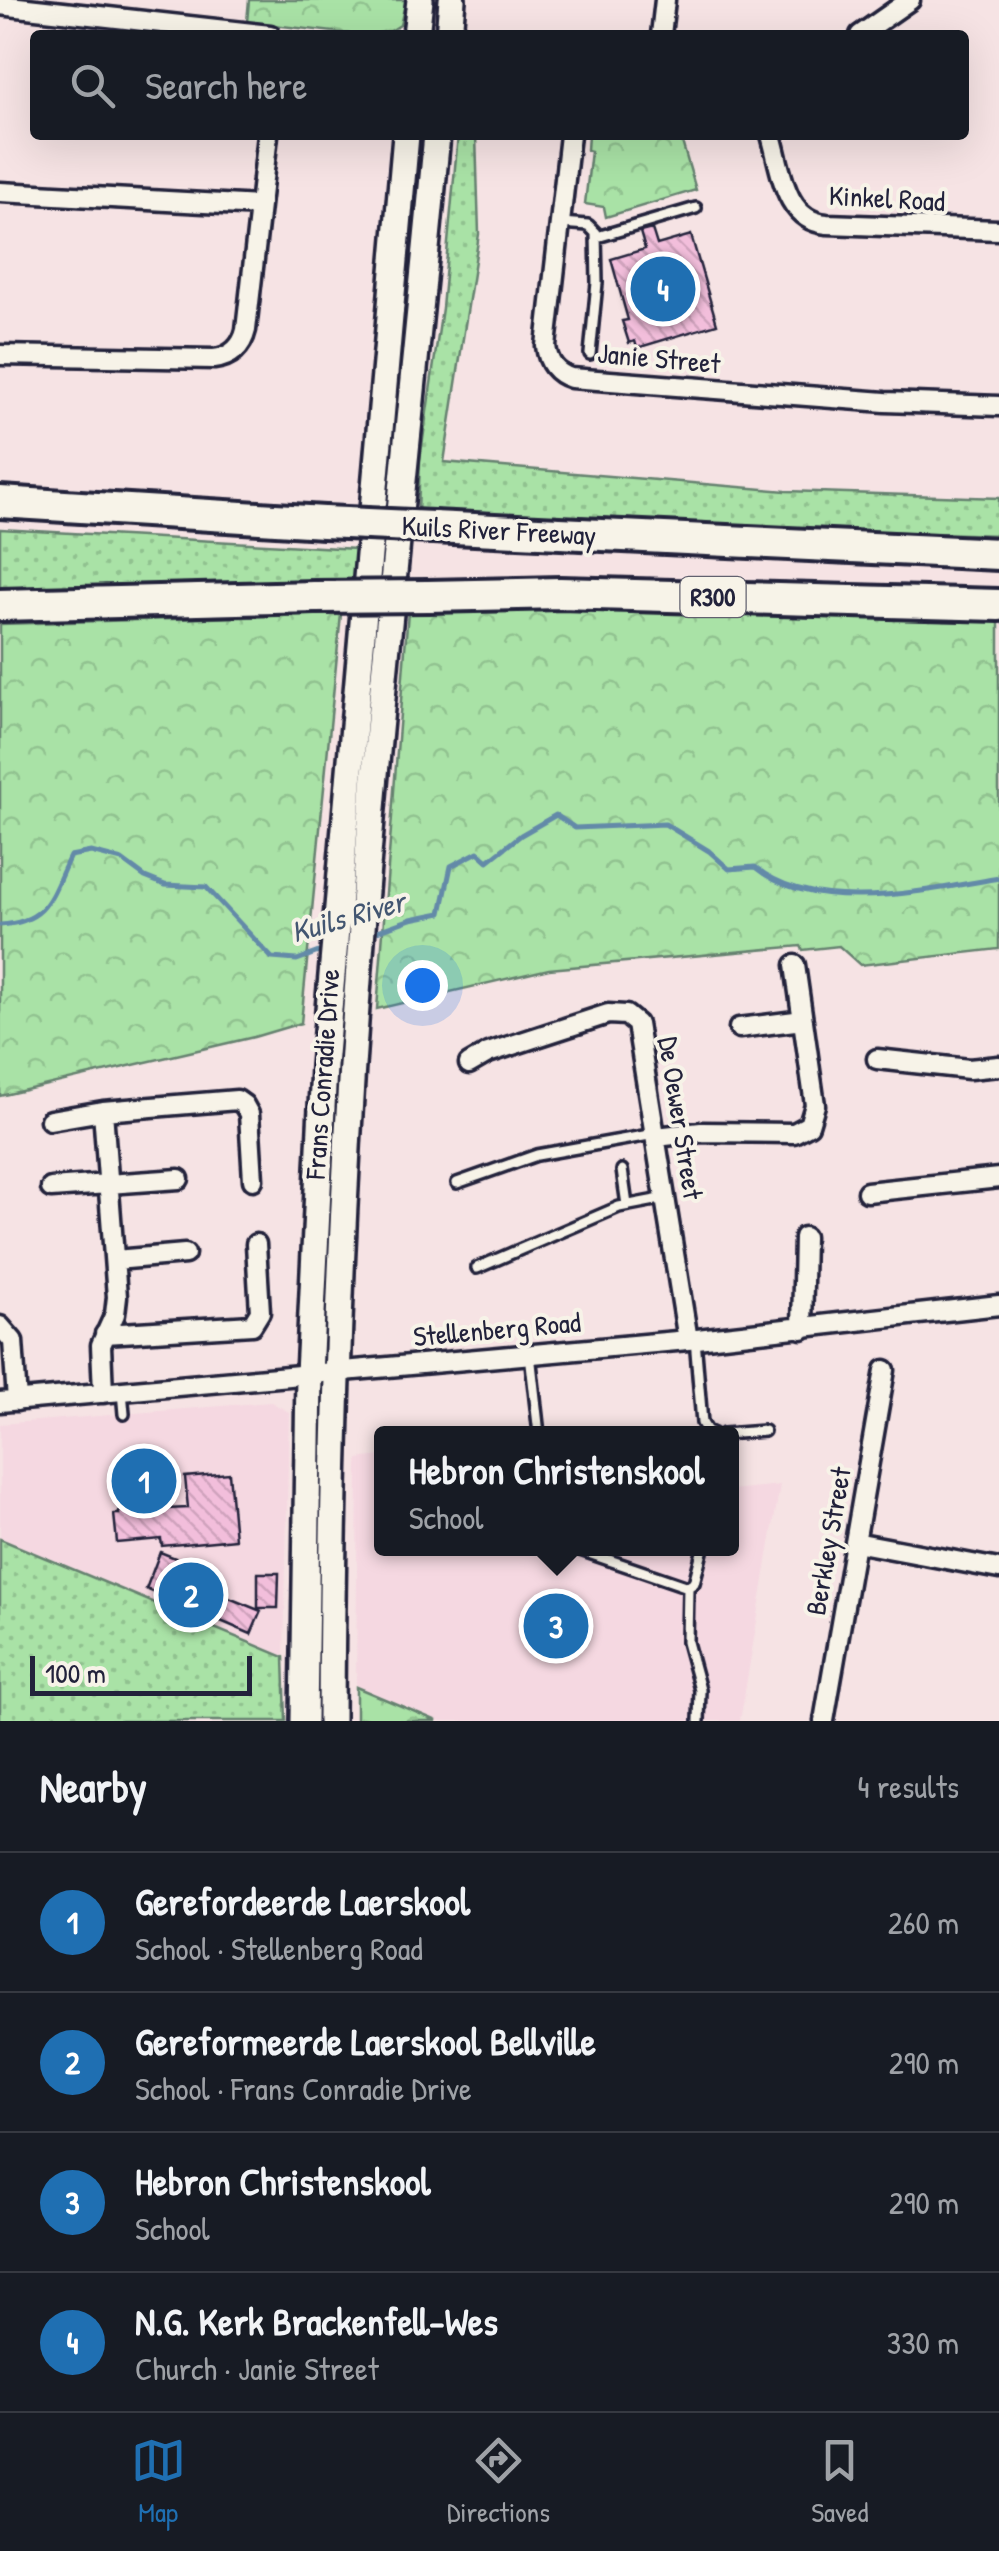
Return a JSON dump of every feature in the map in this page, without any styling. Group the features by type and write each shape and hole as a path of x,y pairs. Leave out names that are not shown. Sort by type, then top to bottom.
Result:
{"highway":[{"name":"Kuils River Freeway","path":"0,502 324,522 999,554"},
{"name":"R300","path":"0,605 580,594 999,604"}],"street":[{"path":"417,30 420,0"},
{"path":"449,30 452,0"},
{"path":"662,30 665,0"},
{"path":"867,30 910,0"},
{"path":"2,3 228,30"},
{"path":"0,355 214,359 234,352 246,330 267,140"},
{"name":"Frans Conradie Drive","path":"304,1721 309,1374 330,982 406,140"},
{"name":"Frans Conradie Drive","path":"331,1721 343,1214 358,977 437,140"},
{"name":"Janie Street","path":"569,140 546,346 551,364 565,376 730,391 999,406"},
{"name":"Kinkel Road","path":"774,140 793,204 810,221 999,230"},
{"path":"0,192 260,206"},
{"path":"656,1136 701,1132 794,1134 806,1128 814,1116 815,1105 795,965"},
{"name":"De Oewer Street","path":"469,1064 488,1053 608,1014 626,1015 639,1028 691,1340"},
{"path":"738,1028 803,1020"},
{"path":"877,1059 969,1069 999,1066"},
{"path":"50,1120 103,1111 237,1100 249,1114 253,1180"},
{"path":"103,1111 116,1310 100,1358 112,1392"},
{"path":"868,1192 999,1178"},
{"path":"50,1188 179,1179"},
{"path":"802,1329 804,1238"},
{"path":"105,1334 252,1325 258,1320 260,1308 256,1244"},
{"path":"115,1260 185,1254"},
{"name":"Stellenberg Road","path":"9,1401 691,1340 999,1305"},
{"path":"0,1326 13,1338 9,1401"},
{"name":"Berkley Street","path":"824,1721 885,1370"},
{"path":"855,1542 999,1569"}],"lane":[{"path":"597,237 696,208"},
{"path":"560,223 591,226 597,237 590,354"},
{"path":"457,1183 537,1155 656,1136"},
{"path":"622,1170 627,1205"},
{"path":"477,1268 627,1205 666,1198"},
{"path":"691,1340 704,1426"},
{"path":"530,1354 538,1426"},
{"path":"112,1392 124,1414"},
{"path":"739,1432 764,1430"},
{"path":"597,1556 688,1587 694,1584 701,1556"},
{"path":"688,1587 686,1642 699,1682 695,1719"}],"shaded area":[{"path":"271,1402 289,1412 284,1657 0,1539 0,1424"},
{"path":"374,1457 374,1556 739,1556 739,1489 780,1485 740,1721 437,1721 356,1687 358,1459"}],"green space":[{"path":"249,0 406,0 400,25 392,30 316,30 247,22"},
{"path":"458,140 476,140 479,234 444,462 786,491 999,498 999,535 575,522 418,512 420,460 442,308"},
{"path":"588,140 681,140 696,190 606,217 604,207 585,204 591,151 587,150"},
{"path":"0,529 356,549 353,585 81,587 72,594 0,595"},
{"path":"589,607 999,622 999,949 860,965 839,946 803,950 801,946 549,969 377,1009 408,611"},
{"path":"341,614 301,1023 0,1096 0,624"},
{"path":"0,1539 284,1657 286,1721 0,1721"},
{"path":"356,1687 437,1721 356,1721"}],"building":[{"path":"652,229 657,245 691,235 717,324 637,348 635,341 629,343 622,321 628,320 611,259 645,249 640,232"},
{"path":"229,1473 235,1539 162,1546 161,1539 117,1543 114,1514 188,1508 185,1477"},
{"path":"160,1552 203,1569 197,1585 261,1611 251,1634 146,1589"},
{"path":"258,1573 279,1573 278,1608 258,1608"}],"waterway":[{"name":"Kuils River","path":"372,933 441,913 451,866 478,852 488,861 521,835 556,815 575,828 665,824 709,851 729,869 755,867 808,892 873,896 999,878"},
{"name":"Kuils River","path":"0,925 16,923 39,912 70,856 91,852 122,860 145,877 165,885 206,887 272,958 297,960 324,950"}],"place":[{"name":"N.G. Kerk Brackenfell-Wes","path":"663,289"},
{"name":"Gerefordeerde Laerskool","path":"144,1481"},
{"name":"Gereformeerde Laerskool Bellville","path":"191,1595"},
{"name":"Hebron Christenskool","path":"556,1626"}]}
